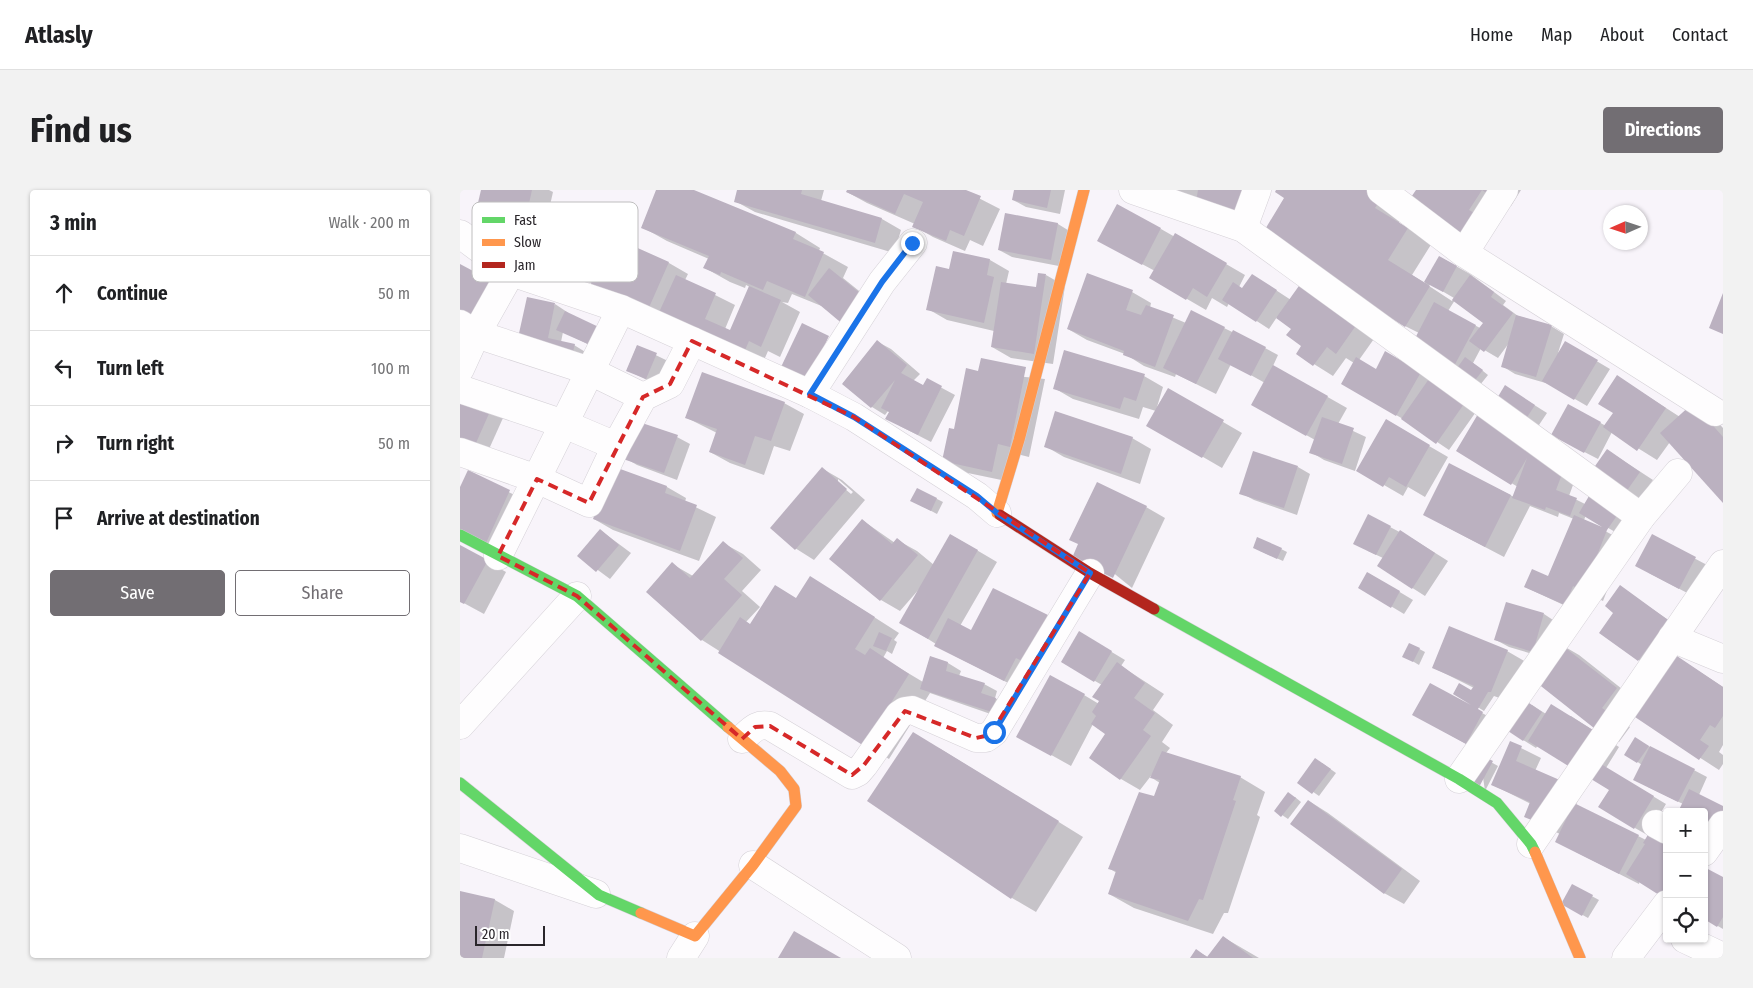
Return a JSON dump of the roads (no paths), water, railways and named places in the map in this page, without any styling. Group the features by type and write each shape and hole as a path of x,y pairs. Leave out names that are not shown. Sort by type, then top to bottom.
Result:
{"street":[{"path":"997,513 1022,430 1084,190"},
{"path":"1133,190 1243,228 1641,517"},
{"path":"1243,228 1258,190"},
{"path":"1381,190 1464,253 1715,412"},
{"path":"1464,253 1504,190"},
{"path":"460,234 472,243"},
{"path":"810,394 882,282 912,243"},
{"path":"460,369 468,329 503,282"},
{"path":"541,282 621,309 810,394 854,417 977,496 997,513 1090,573 1459,778 1497,803 1531,844 1580,958"},
{"path":"498,556 621,309"},
{"path":"468,329 590,371 643,397"},
{"path":"460,452 537,479 589,503 616,446 643,397 670,384 692,341"},
{"path":"460,389 564,424 616,446"},
{"path":"1459,778 1641,517 1678,473"},
{"path":"460,534 498,556 577,596 780,771 789,781 796,796 796,806 753,865 688,947 599,895 460,783"},
{"path":"1531,844 1723,564"},
{"path":"742,738 755,727 762,724 770,726 852,774 858,772 864,765 899,715 905,711 912,710 976,738 986,738 994,732 1090,573"},
{"path":"460,725 577,596"},
{"path":"1672,638 1723,659"},
{"path":"1708,846 1723,825"},
{"path":"460,848 599,895"},
{"path":"753,865 897,958"},
{"path":"1626,958 1662,920"},
{"path":"1693,943 1723,957"}]}
